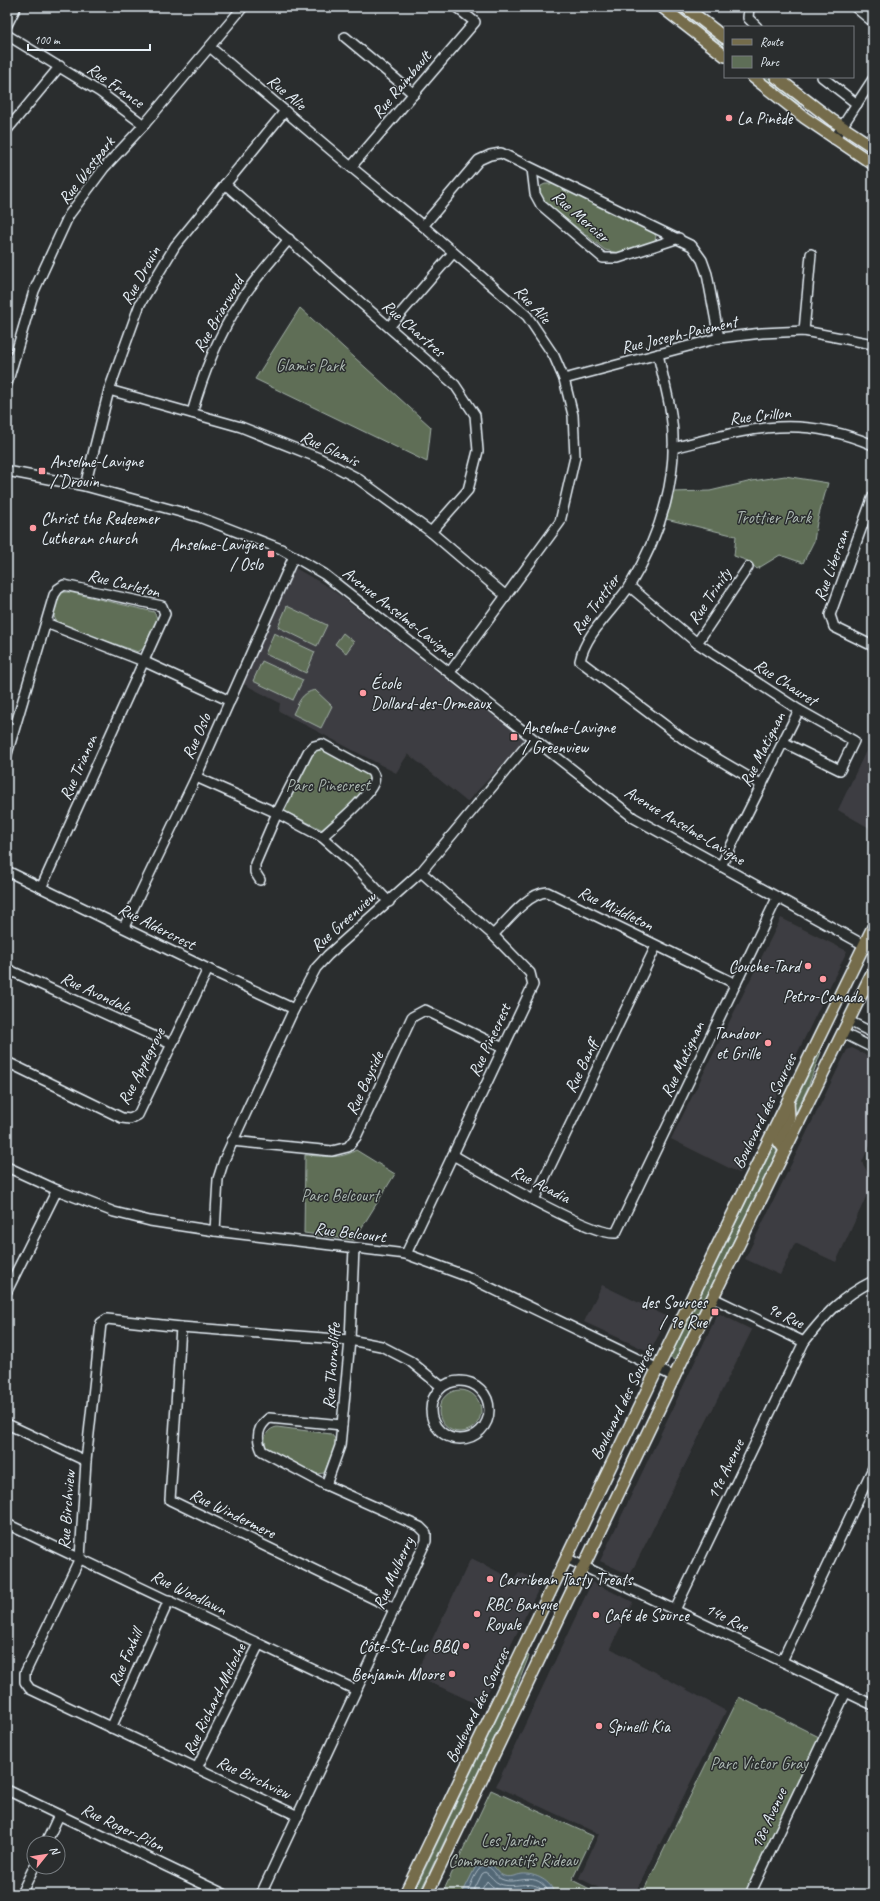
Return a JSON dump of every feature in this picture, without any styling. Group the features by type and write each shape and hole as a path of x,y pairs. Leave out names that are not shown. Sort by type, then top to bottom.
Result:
{"main road":[{"path":"662,7 724,55"},
{"path":"685,7 724,37"},
{"path":"754,78 834,139 873,164"},
{"path":"777,78 842,127 873,147"},
{"name":"Boulevard des Sources","path":"405,1894 788,1100 868,948 873,927"},
{"path":"427,1894 713,1298 873,971"},
{"path":"785,1150 779,1142 789,1117 788,1100"}],"street":[{"path":"7,25 16,7"},
{"name":"Rue Westpark","path":"7,384 34,291 69,215 104,168 144,125 211,48 243,7"},
{"name":"Rue Raimbault","path":"351,167 475,22 456,7"},
{"path":"749,7 748,18 756,26"},
{"path":"855,7 873,22"},
{"name":"Rue France","path":"7,35 60,66 100,92 144,125"},
{"path":"345,37 414,94"},
{"name":"Rue Alie","path":"211,48 423,226 527,316 554,356 564,379 573,415 575,457 560,522 450,672"},
{"path":"7,130 60,66"},
{"path":"823,78 858,104"},
{"path":"834,139 873,79"},
{"name":"Rue Drouin","path":"85,486 109,390 140,304 175,246 285,111"},
{"name":"Rue Mercier","path":"423,226 479,160 490,155 501,153 680,238 692,246 702,260 707,274 719,338"},
{"name":"Rue Mercier","path":"532,169 534,194 541,205 603,258 618,258 680,238"},
{"name":"Rue Chartres","path":"225,184 455,385 474,415 478,451 468,490 431,532"},
{"name":"Rue Briarwood","path":"192,413 209,361 227,324 240,301 289,239"},
{"path":"389,327 454,253"},
{"path":"804,331 811,254"},
{"name":"Rue Joseph-Paiement","path":"564,379 719,338 762,333 804,331 873,344"},
{"name":"Rue Trottier","path":"658,354 671,414 673,448 670,484 655,538 629,586 582,648 580,661 682,738 762,785"},
{"name":"Rue Glamis","path":"109,390 241,427 319,458 357,478 431,532 506,596"},
{"name":"Rue Crillon","path":"673,448 742,430 784,426 824,430 858,439 873,446"},
{"name":"Avenue Anselme-Lavigne","path":"7,471 85,486 199,517 281,549 294,556 324,574 634,818 868,948"},
{"name":"Rue Libersan","path":"873,496 830,615 834,627 873,646"},
{"name":"Rue Oslo","path":"124,927 196,777 294,556"},
{"name":"Rue Trinity","path":"697,642 748,567"},
{"name":"Rue Carleton","path":"7,754 54,595 58,589 64,585 162,606 165,614 143,661"},
{"name":"Rue Chauret","path":"629,586 697,642 799,710 854,741 840,770 784,742"},
{"path":"46,624 143,661 230,701"},
{"name":"Rue Trianon","path":"42,886 143,661"},
{"name":"Rue Matignan","path":"721,866 799,710"},
{"name":"Rue Greenview","path":"215,1231 218,1179 232,1141 294,1009 316,968 328,955 422,872 532,739"},
{"path":"260,880 255,872 255,864 278,813 308,752 314,746 322,744 372,771 374,781 368,792 322,837"},
{"path":"196,777 278,813 322,837 356,867 389,902"},
{"name":"Rue Aldercrest","path":"7,871 42,886 208,969 294,1009"},
{"name":"Rue Pinecrest","path":"406,1254 533,985 530,973 493,935 422,872"},
{"name":"Rue Middleton","path":"493,935 531,898 539,892 547,892 736,984"},
{"name":"Rue Matignan","path":"616,1233 630,1207 777,898"},
{"name":"Rue Banff","path":"534,1200 656,946"},
{"name":"Rue Avondale","path":"7,969 171,1044"},
{"name":"Rue Applegrove","path":"7,1062 122,1118 130,1119 138,1115 208,969"},
{"name":"Rue Bayside","path":"232,1141 332,1151 348,1147 356,1137 412,1017 425,1010 503,1048"},
{"path":"849,1021 873,1033"},
{"path":"843,1034 873,1048"},
{"name":"Rue Acadia","path":"453,1155 534,1200 609,1234 616,1233"},
{"name":"Rue Belcourt","path":"7,1167 57,1190 114,1212 150,1221 215,1231 406,1254 466,1276 675,1377"},
{"path":"7,1291 11,1273 57,1190"},
{"name":"Rue Thorncliffe","path":"326,1485 340,1446 350,1340 354,1248"},
{"name":"9e Rue","path":"713,1298 804,1342 826,1314 848,1295 873,1281"},
{"name":"Rue Birchview","path":"298,1816 30,1689 25,1682 25,1672 80,1558 86,1462 101,1324 108,1319 181,1327 350,1340 381,1346 410,1361 442,1387"},
{"name":"Rue Windermere","path":"181,1327 170,1500 395,1609"},
{"name":"19e Avenue","path":"675,1610 804,1342"},
{"path":"459,1381 468,1382 476,1386 483,1393 487,1401 488,1414 483,1427 477,1434 468,1438 458,1439 448,1437 440,1431 434,1423 431,1414 431,1404 435,1395 442,1387 459,1381"},
{"name":"Rue Mulberry","path":"261,1894 426,1540 426,1533 420,1527 326,1485 262,1451 259,1443 258,1433 262,1423 269,1418 342,1425"},
{"path":"7,1424 86,1462"},
{"path":"782,1661 873,1468"},
{"name":"Rue Woodlawn","path":"7,1524 356,1690"},
{"name":"14e Rue","path":"566,1558 873,1705"},
{"name":"Rue Foxhill","path":"111,1728 169,1600"},
{"name":"Rue Richard-Meloche","path":"197,1768 259,1644"},
{"name":"18e Avenue","path":"752,1894 752,1890 846,1692"},
{"name":"Rue Roger-Pilon","path":"7,1790 224,1894"},
{"path":"50,1835 60,1815"},
{"path":"21,1894 30,1875"}],"shaded area":[{"name":"École Dollard-des-Ormeaux","path":"295,568 330,588 525,740 467,802 408,754 396,773 279,711 280,703 242,683"},
{"path":"873,736 873,830 838,810"},
{"path":"781,918 847,951 739,1173 671,1139"},
{"path":"852,1048 873,1058 873,1138 862,1162 873,1182 836,1262 795,1243 780,1275 745,1259 847,1050"},
{"path":"602,1285 668,1317 650,1352 584,1322"},
{"path":"718,1313 752,1330 630,1575 600,1561"},
{"path":"471,1558 514,1580 519,1572 542,1582 481,1706 415,1675"},
{"path":"592,1582 633,1602 610,1648 726,1711 635,1894 611,1894 579,1878 599,1834 496,1786"}],"green space":[{"path":"671,7 677,7 724,43 724,48"},
{"path":"762,78 768,78 810,110 782,94"},
{"path":"545,184 553,184 653,232 656,236 655,240 652,243 619,253 605,250 545,202 539,193 541,186"},
{"name":"Glamis Park","path":"300,308 431,427 427,462 255,379"},
{"name":"Trottier Park","path":"785,476 828,483 817,522 814,541 803,563 780,555 757,569 748,561 734,556 736,536 666,519 673,492 710,491 752,481"},
{"path":"63,592 69,592 154,612 158,620 144,648 138,652 59,624 54,617 54,608"},
{"path":"287,606 327,625 317,646 278,627"},
{"path":"274,633 315,652 306,673 265,654"},
{"path":"343,633 354,642 346,653 335,644"},
{"path":"262,661 303,680 293,700 253,681"},
{"path":"315,690 332,706 321,728 293,714 303,696 310,691"},
{"name":"Parc Pinecrest","path":"322,748 369,774 368,781 359,797 325,831 284,811 310,755 315,749"},
{"path":"819,1052 821,1052 808,1087 792,1121 794,1105"},
{"path":"774,1145 777,1152 675,1360 670,1358"},
{"name":"Parc Belcourt","path":"356,1150 395,1174 354,1240 304,1233 305,1155 338,1156"},
{"path":"460,1390 475,1396 481,1411 475,1426 460,1432 445,1426 439,1411 445,1396"},
{"path":"277,1427 331,1434 337,1441 324,1473 316,1474 267,1449 265,1442 266,1435 270,1430"},
{"path":"527,1655 529,1656 509,1707 419,1894 413,1894"},
{"name":"Parc Victor Gray","path":"739,1697 823,1739 746,1894 642,1894"},
{"name":"Les Jardins Commemoratifs Rideau","path":"491,1790 593,1836 572,1880 600,1894 442,1894"}],"water":[{"path":"481,1863 490,1864 506,1877 522,1874 537,1876 550,1885 554,1894 462,1894 475,1868"}],"place":[{"name":"La Pinède","path":"729,118"},
{"name":"Anselme-Lavigne / Drouin","path":"42,471"},
{"name":"Christ the Redeemer Lutheran church","path":"33,528"},
{"name":"Anselme-Lavigne / Oslo","path":"271,554"},
{"name":"École Dollard-des-Ormeaux","path":"363,693"},
{"name":"Anselme-Lavigne / Greenview","path":"514,737"},
{"name":"Couche-Tard","path":"808,966"},
{"name":"Petro-Canada","path":"823,979"},
{"name":"Tandoor et Grille","path":"768,1043"},
{"name":"des Sources / 9e Rue","path":"715,1312"},
{"name":"Carribean Tasty Treats","path":"490,1579"},
{"name":"RBC Banque Royale","path":"477,1614"},
{"name":"Café de Source","path":"596,1615"},
{"name":"Côte-St-Luc BBQ","path":"466,1646"},
{"name":"Benjamin Moore","path":"452,1674"},
{"name":"Spinelli Kia","path":"599,1726"}]}
